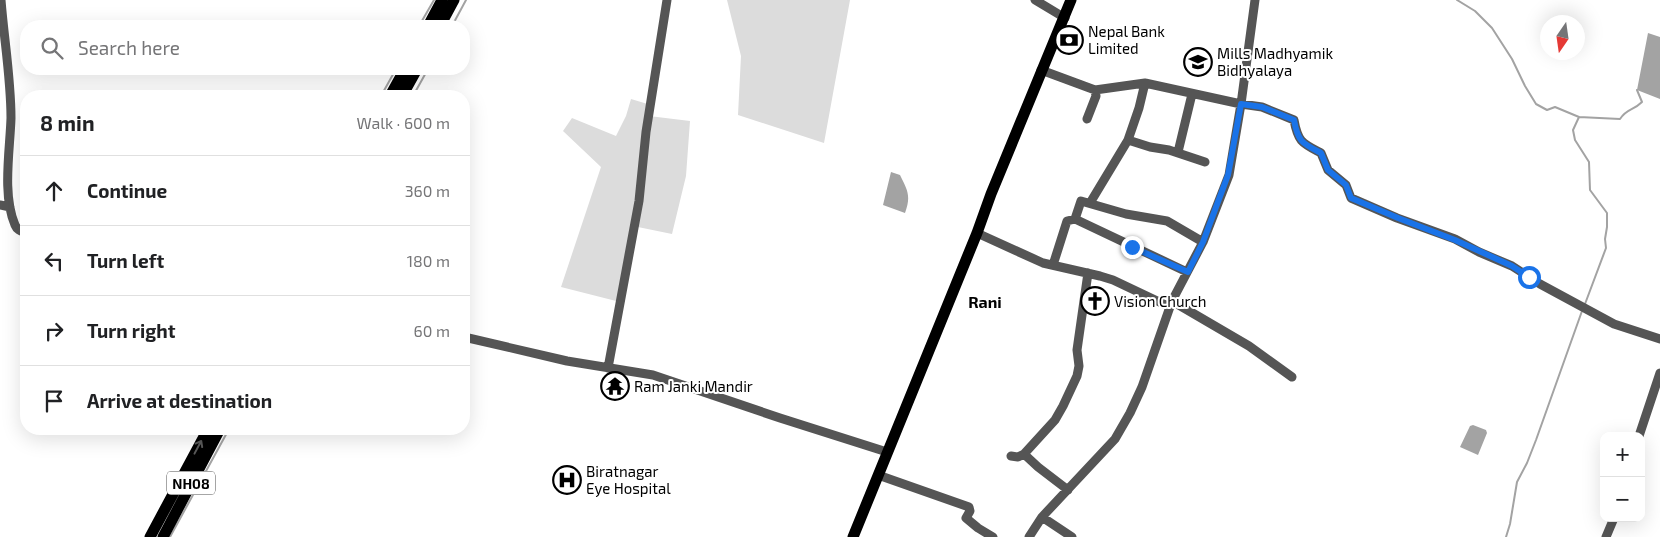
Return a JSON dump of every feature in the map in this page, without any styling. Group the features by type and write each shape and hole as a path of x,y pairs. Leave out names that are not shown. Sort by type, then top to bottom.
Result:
{"main road":[{"path":"431,20 442,0"},
{"path":"443,20 454,0"},
{"path":"853,537 1071,0"},
{"path":"393,90 402,75"},
{"path":"405,90 414,75"},
{"name":"NH08","path":"163,537 172,507 205,435"},
{"name":"NH08","path":"150,537 172,507 216,435"}],"street":[{"path":"1,0 11,118 8,176 10,207 15,226 20,230"},
{"path":"608,368 639,201 646,132 667,0"},
{"path":"1035,0 1065,18"},
{"path":"1029,537 1042,517 1115,439 1130,413 1148,372 1171,304 1203,242 1228,175 1241,104 1255,0"},
{"path":"1041,70 1095,90 1145,83 1262,107 1294,120 1297,136 1305,144 1321,153 1328,170 1346,185 1351,198 1455,240 1512,266 1540,284 1614,324 1660,338"},
{"path":"1090,203 1128,140 1145,83"},
{"path":"1087,119 1096,96 1095,90"},
{"path":"1178,152 1192,94"},
{"path":"1128,140 1178,152 1205,162"},
{"path":"1075,219 1080,201 1126,214 1167,222 1203,242"},
{"path":"0,205 10,207"},
{"path":"1053,266 1067,221 1075,219 1188,272"},
{"path":"977,233 1043,263 1113,280 1171,304 1249,346 1292,377"},
{"path":"1011,456 1018,457 1024,454 1055,420 1074,385 1079,366 1077,350 1088,273"},
{"path":"470,338 567,361 652,375 887,452"},
{"path":"1640,432 1660,373"},
{"path":"1024,454 1068,490"},
{"path":"878,476 969,507 966,518 993,537"},
{"path":"1042,517 1072,537"},
{"path":"1606,537 1612,522"}],"shaded area":[{"path":"727,0 850,0 824,143 738,115 741,56"},
{"path":"1648,33 1660,37 1660,99 1637,90"},
{"path":"631,99 651,105 649,116 690,121 686,176 672,234 633,226 620,302 561,287 601,167 563,131 572,118 616,136 626,116"},
{"path":"891,172 900,175 907,190 908,202 905,213 883,205"},
{"path":"1473,425 1486,430 1487,433 1478,455 1460,447 1470,426"}],"waterway":[{"path":"422,20 434,0"},
{"path":"455,20 466,0"},
{"path":"1457,0 1475,11 1492,28 1512,59 1536,104 1547,110 1555,107 1579,117"},
{"path":"384,90 393,75"},
{"path":"416,90 425,75"},
{"path":"1585,304 1606,248 1607,213 1590,190 1589,162 1575,140 1573,130 1579,117 1620,119 1625,113 1642,102 1637,90"},
{"path":"1506,537 1517,482 1536,440 1582,311"},
{"path":"170,537 226,435"}],"place":[{"name":"Nepal Bank Limited","path":"1069,40"},
{"name":"Mills Madhyamik Bidhyalaya","path":"1198,62"},
{"name":"Vision Church","path":"1095,301"},
{"name":"Ram Janki Mandir","path":"615,386"},
{"name":"Biratnagar Eye Hospital","path":"567,480"}],"district":[{"name":"Rani","path":"985,301"}],"route":[{"path":"1132,247 1188,272 1203,242 1228,175 1241,104 1262,107 1294,120 1297,136 1305,144 1321,153 1328,170 1346,185 1351,198 1455,240 1512,266 1529,277"}]}
